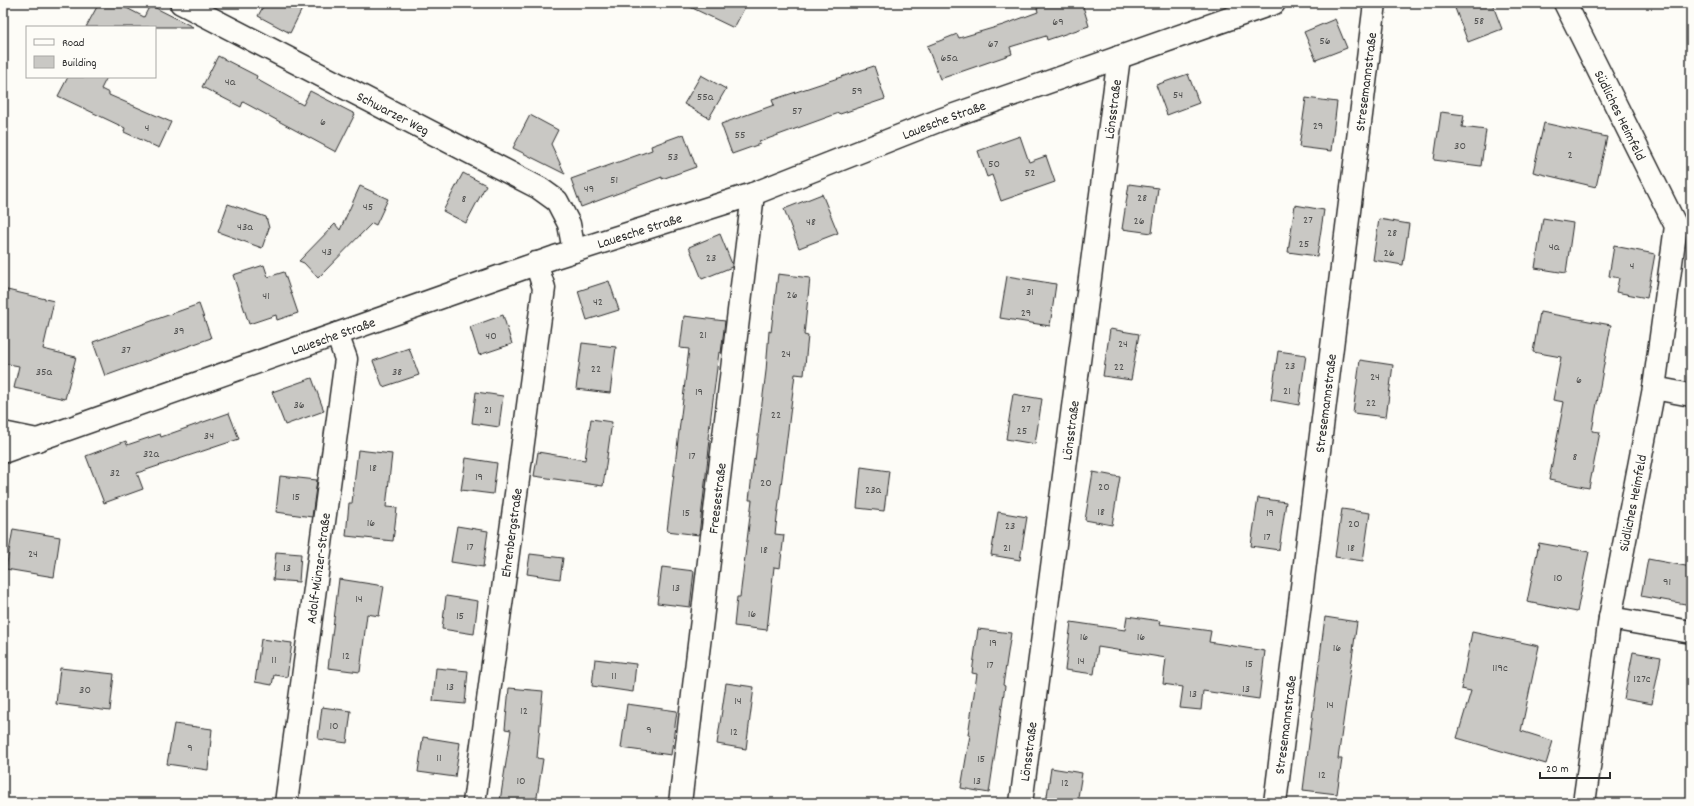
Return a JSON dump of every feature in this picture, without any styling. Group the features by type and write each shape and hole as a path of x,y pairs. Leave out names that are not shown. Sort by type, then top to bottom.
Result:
{"street":[{"name":"Schwarzer Weg","path":"180,3 539,188 557,201 569,224 574,251"},
{"name":"Lauesche Straße","path":"3,452 536,264 752,194 940,120 1274,3"},
{"name":"Stresemannstraße","path":"1275,803 1375,3"},
{"name":"Südliches Heimfeld","path":"1565,3 1684,226 1610,618 1584,803"},
{"name":"Lönsstraße","path":"1020,803 1119,57"},
{"name":"Freesestraße","path":"680,803 752,194"},
{"name":"Ehrenbergstraße","path":"474,803 544,288 536,264"},
{"name":"Adolf-Münzer-Straße","path":"286,803 346,359 337,334"},
{"path":"1654,388 1691,395"},
{"path":"3,433 38,440"},
{"path":"1610,618 1691,632"}],"building":[{"path":"99,3 117,3 144,17 150,5 193,27 156,26 87,26"},
{"path":"265,3 290,3 302,9 290,33 258,16"},
{"path":"682,3 747,3 734,28"},
{"path":"1052,3 1082,3 1089,26 1047,40 1046,36 1010,47 1012,54 940,79 927,46 957,34 959,38 1003,25 1038,12 1037,8"},
{"path":"1453,3 1492,3 1502,29 1468,42"},
{"path":"1335,19 1347,48 1316,60 1304,32"},
{"path":"218,56 257,76 256,79 303,105 310,91 355,114 336,152 243,102 241,107 202,87"},
{"path":"874,66 885,99 840,114 839,113 759,142 760,144 732,154 721,124 774,105 772,100"},
{"path":"1188,74 1199,103 1167,115 1156,85"},
{"path":"701,75 726,89 709,118 684,104"},
{"path":"67,78 106,78 101,89 109,93 109,95 171,122 159,148 124,132 125,128 58,96"},
{"path":"1306,98 1337,102 1331,151 1299,147"},
{"path":"1441,112 1464,115 1462,127 1486,130 1481,166 1434,160"},
{"path":"530,115 558,130 551,144 565,174 513,148"},
{"path":"1544,123 1607,137 1596,187 1533,172"},
{"path":"684,134 696,167 662,179 662,177 581,207 571,179 652,150 651,146"},
{"path":"1020,136 1029,162 1046,156 1055,182 1001,201 992,175 987,177 978,151"},
{"path":"463,173 486,185 466,223 443,211"},
{"path":"1129,184 1158,188 1152,233 1122,229"},
{"path":"360,186 388,199 376,225 372,223 318,278 304,263 299,261 335,224 340,230"},
{"path":"822,194 838,233 799,248 784,209"},
{"path":"228,204 266,217 269,228 262,248 218,232"},
{"path":"1295,205 1324,210 1317,256 1288,252"},
{"path":"1543,218 1573,223 1566,273 1535,268"},
{"path":"1379,219 1409,224 1403,265 1373,260"},
{"path":"720,234 732,267 702,279 689,247"},
{"path":"1614,246 1655,254 1647,298 1616,292 1619,278 1609,276"},
{"path":"264,265 268,277 284,272 298,313 277,320 276,315 249,324 233,275"},
{"path":"778,274 810,278 804,335 808,336 804,375 795,374 775,534 784,535 780,568 774,567 767,630 734,626 737,597 740,597 752,500 749,500 766,371 769,331 771,332"},
{"path":"1007,276 1056,284 1050,326 1000,318"},
{"path":"609,281 619,310 587,320 578,291"},
{"path":"3,289 54,301 43,349 76,357 65,399 14,388 19,366 3,363"},
{"path":"199,304 211,338 105,376 93,342"},
{"path":"1540,312 1611,325 1592,431 1600,432 1589,488 1549,480 1564,402 1553,400 1561,357 1533,352"},
{"path":"503,315 512,344 479,355 470,327"},
{"path":"684,316 725,321 721,353 719,352 708,439 710,440 699,535 667,531 689,349 680,348"},
{"path":"1110,329 1139,334 1131,380 1103,376"},
{"path":"582,343 616,347 610,393 576,389"},
{"path":"409,348 419,375 383,387 373,361"},
{"path":"1278,351 1306,355 1299,405 1271,400"},
{"path":"1360,360 1393,365 1386,417 1353,413"},
{"path":"312,378 324,411 285,425 272,392"},
{"path":"476,392 503,396 499,427 472,423"},
{"path":"1013,394 1042,399 1035,444 1006,439"},
{"path":"229,413 239,439 137,473 143,489 104,503 86,456 126,441 127,445 160,434 161,437"},
{"path":"591,419 612,422 603,486 534,476 538,452 585,460"},
{"path":"358,450 392,454 386,507 397,508 393,541 346,536 349,503 352,503"},
{"path":"466,458 497,463 493,494 461,490"},
{"path":"861,467 889,471 884,511 857,508"},
{"path":"1093,472 1120,477 1112,525 1085,520"},
{"path":"280,476 317,480 312,517 276,512"},
{"path":"1258,498 1286,502 1279,550 1251,546"},
{"path":"1342,509 1370,513 1363,561 1335,557"},
{"path":"998,512 1027,517 1020,560 991,555"},
{"path":"457,526 488,531 483,567 451,562"},
{"path":"13,529 60,537 54,577 6,569"},
{"path":"1539,543 1589,552 1577,612 1527,602"},
{"path":"276,552 301,554 299,582 273,580"},
{"path":"530,554 563,558 560,579 527,574"},
{"path":"1648,559 1691,567 1691,605 1641,596"},
{"path":"662,567 694,571 690,607 657,603"},
{"path":"339,579 384,586 379,616 367,614 360,672 328,668"},
{"path":"446,596 478,601 474,634 442,629"},
{"path":"1127,616 1160,621 1159,624 1211,631 1209,642 1265,651 1259,699 1203,691 1201,710 1180,708 1183,687 1163,684 1166,658 1098,647 1094,674 1065,670 1071,622 1125,630"},
{"path":"1325,617 1357,622 1338,759 1342,759 1337,794 1303,790"},
{"path":"978,629 1011,633 1003,685 1005,686 989,793 961,788 970,735 968,735 977,674 972,673"},
{"path":"1472,632 1539,646 1521,731 1553,741 1546,764 1457,738 1471,691 1461,689"},
{"path":"261,639 292,643 287,677 274,675 272,685 255,682"},
{"path":"1633,652 1661,657 1652,704 1624,699"},
{"path":"595,659 636,664 633,692 592,686"},
{"path":"60,668 114,674 110,711 56,704"},
{"path":"436,668 468,671 465,704 433,701"},
{"path":"726,683 754,687 746,749 717,744"},
{"path":"509,688 543,691 537,758 543,759 536,803 500,801 511,730 505,729"},
{"path":"627,704 677,711 671,755 621,748"},
{"path":"322,707 351,711 347,743 318,739"},
{"path":"174,724 212,729 208,770 167,764"},
{"path":"423,737 460,743 455,777 418,772"},
{"path":"1051,768 1082,773 1077,803 1046,803"}]}
